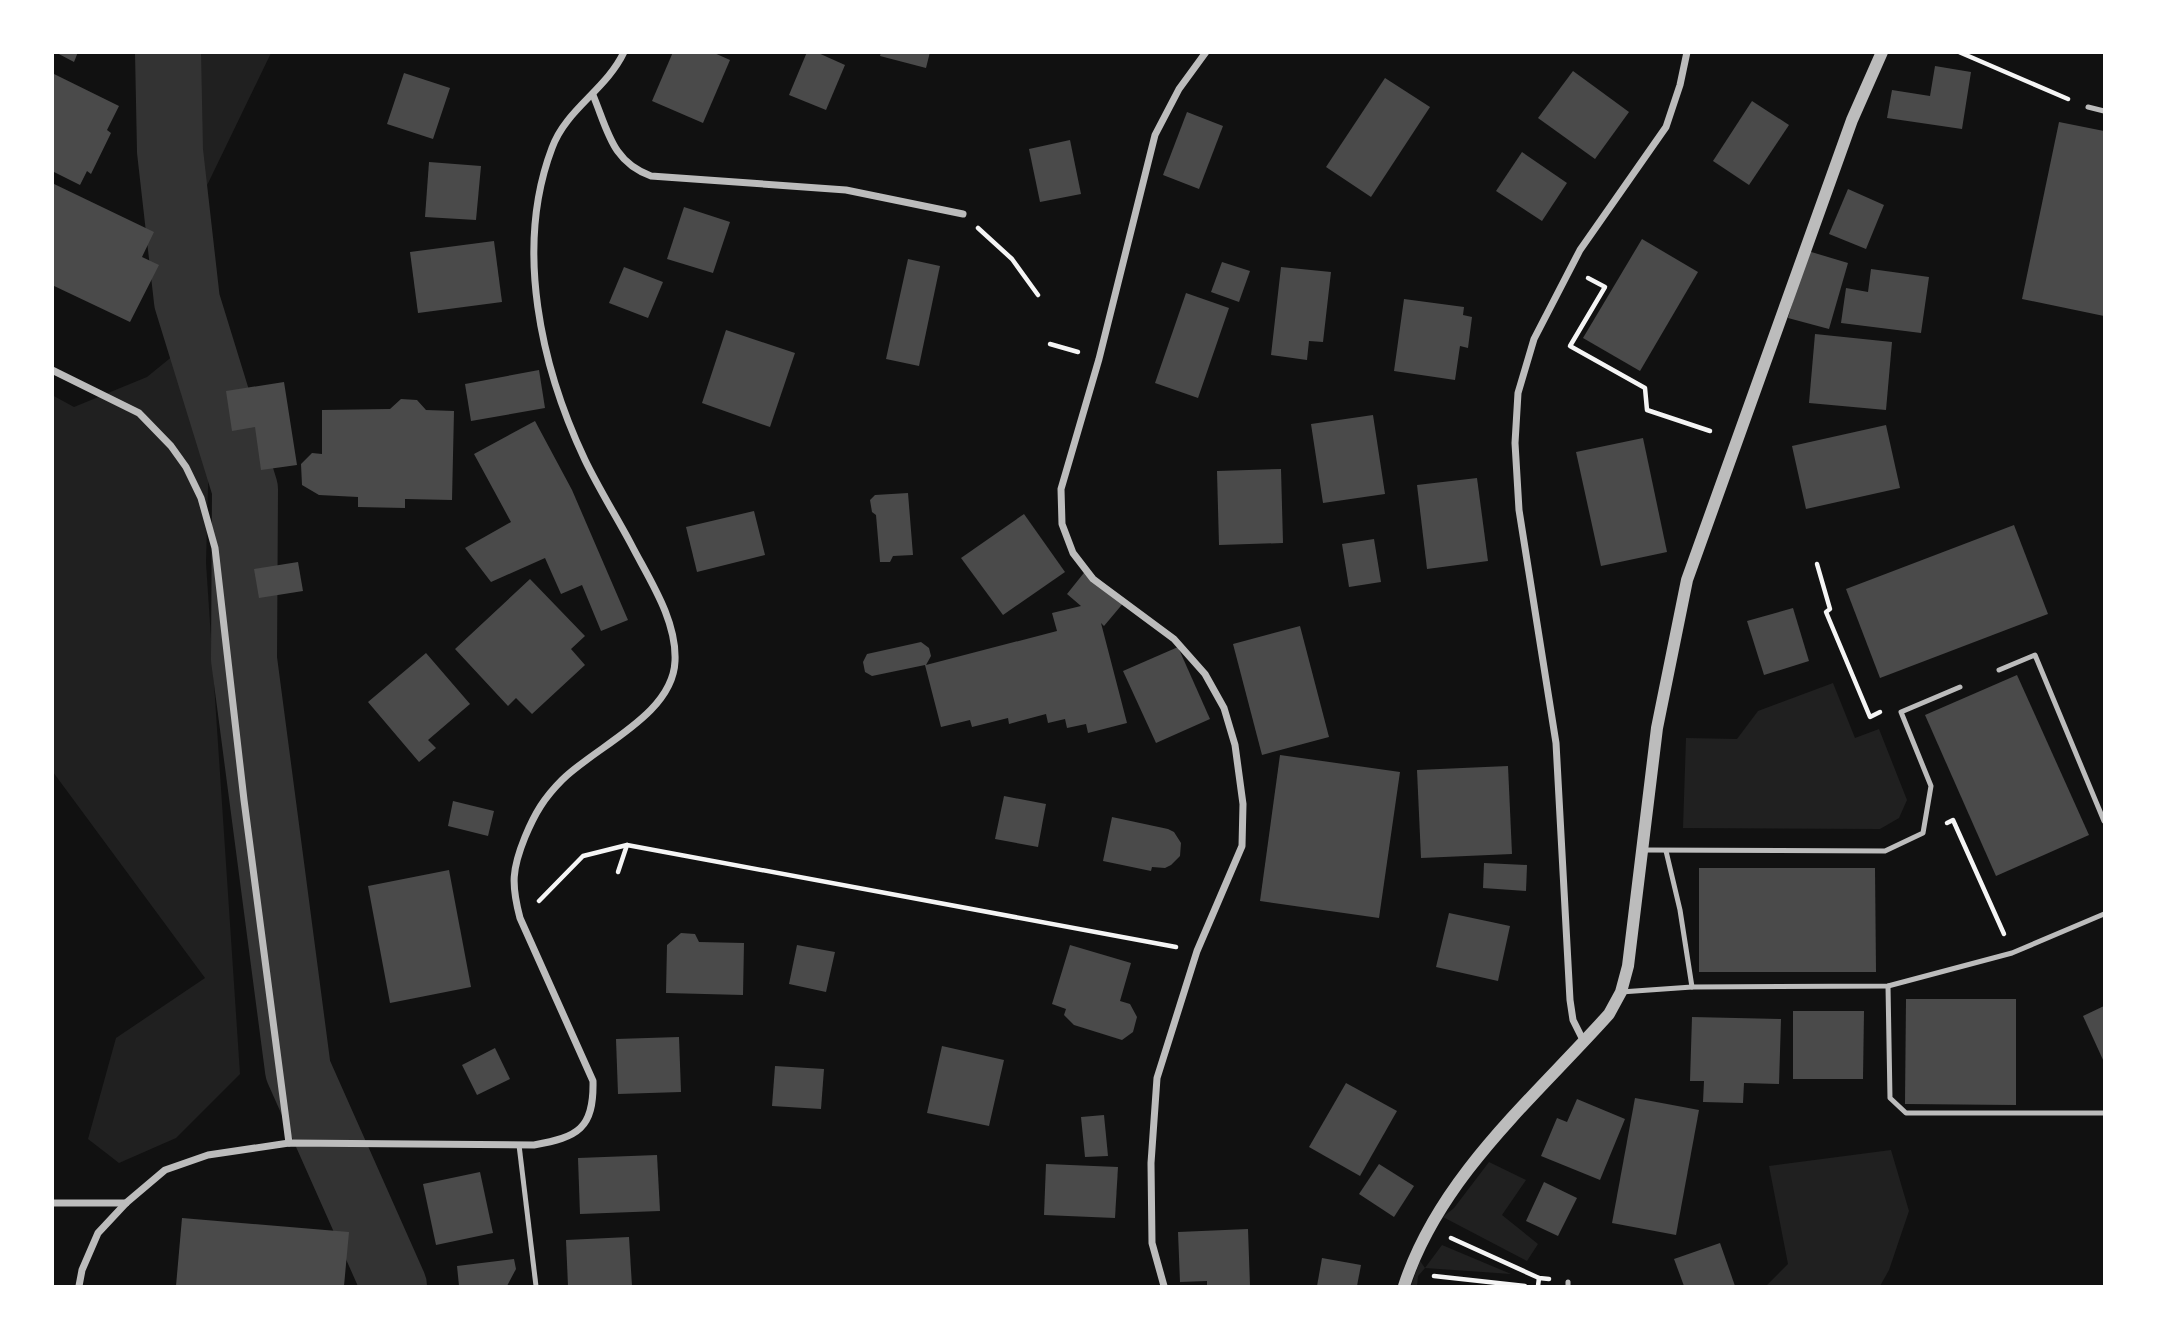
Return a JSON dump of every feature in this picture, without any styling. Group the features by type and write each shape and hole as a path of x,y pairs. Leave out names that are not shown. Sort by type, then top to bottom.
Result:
{"street":[{"path":"79,1286 82,1270 99,1233 126,1203 165,1170 208,1155 289,1143 534,1145 565,1139 582,1127 594,1105 593,1081 520,918 514,892 516,861 536,809 563,779 640,719 663,695 672,681 675,661 672,635 664,608 586,461 570,424 542,329 533,238 540,194 559,130 617,67 624,52"},
{"path":"1164,1286 1152,1243 1151,1163 1157,1078 1197,951 1242,846 1243,804 1235,745 1224,708 1205,674 1174,639 1093,579 1073,553 1062,524 1061,489 1098,359 1155,135 1179,89 1206,52"},
{"path":"1584,1042 1573,1020 1570,1000 1556,743 1519,510 1515,443 1518,393 1534,339 1580,250 1665,127 1680,85 1687,52"},
{"path":"1404,1286 1428,1227 1453,1189 1499,1132 1609,1014 1621,992 1628,966 1657,728 1687,580 1852,120 1882,52"},
{"path":"593,95 616,151 625,163 651,176 846,190 963,214"},
{"path":"52,370 139,413 171,446 186,467 201,498 215,548 244,800 289,1143"},
{"path":"52,1203 126,1203"}],"lane":[{"path":"2088,107 2105,111"},
{"path":"1999,670 2035,655 2105,821"},
{"path":"1641,850 1885,851 1923,833 1931,786 1901,712 1960,687"},
{"path":"1666,851 1680,910 1692,987"},
{"path":"1621,992 1692,987 1888,986 2012,953 2105,914"},
{"path":"1888,986 1890,1098 1906,1113 2105,1113"},
{"path":"519,1145 536,1286"}],"path":[{"path":"1959,52 2088,107"},
{"path":"963,214 1012,258 1038,295"},
{"path":"1605,286 1570,346 1645,388 1647,410 1710,431"},
{"path":"1049,344 1098,359"},
{"path":"1817,564 1830,609 1826,612 1870,717"},
{"path":"1953,820 2012,953"},
{"path":"520,918 583,856 627,845 1197,951"},
{"path":"618,872 627,845"},
{"path":"1428,1227 1539,1278 1568,1284"},
{"path":"1424,1275 1525,1286"},
{"path":"1538,1286 1539,1278"}],"shaded area":[{"path":"148,53 271,53 198,204 210,413 206,563 240,1074 176,1138 119,1163 88,1139 116,1038 205,978 53,772 52,395 74,407 147,377 185,346"},
{"path":"1833,683 1855,738 1879,729 1907,800 1899,818 1880,829 1683,828 1686,738 1737,739 1758,711"},
{"path":"1891,1150 1909,1211 1889,1270 1880,1286 1766,1286 1788,1264 1769,1166"},
{"path":"1489,1162 1526,1180 1502,1215 1538,1244 1527,1261 1443,1217 1454,1208"},
{"path":"1442,1245 1511,1274 1425,1268"},
{"path":"1420,1261 1425,1268 1418,1276 1417,1286 1411,1286"}],"building":[{"path":"55,52 78,52 74,62"},
{"path":"673,52 712,52 730,60 703,123 652,101"},
{"path":"807,52 816,52 845,65 826,110 789,95"},
{"path":"881,52 930,52 926,68 880,56"},
{"path":"1935,66 1971,72 1962,129 1887,118 1892,90 1930,96"},
{"path":"1573,71 1629,112 1595,159 1538,118"},
{"path":"52,73 119,106 107,130 111,133 91,174 87,171 80,185 52,171"},
{"path":"404,73 450,88 433,139 387,124"},
{"path":"1385,78 1430,107 1371,197 1326,167"},
{"path":"1752,101 1789,125 1749,185 1713,161"},
{"path":"1187,112 1223,126 1199,189 1163,175"},
{"path":"2059,122 2104,131 2104,316 2022,299"},
{"path":"1070,140 1081,194 1040,202 1029,149"},
{"path":"1522,152 1567,183 1542,221 1496,191"},
{"path":"429,162 481,166 476,220 425,217"},
{"path":"52,183 154,232 142,257 159,265 130,322 52,285"},
{"path":"1848,189 1884,205 1866,249 1829,234"},
{"path":"684,207 730,222 713,273 667,259"},
{"path":"1642,239 1698,272 1640,371 1583,338"},
{"path":"494,241 502,302 418,313 410,252"},
{"path":"1808,251 1848,263 1829,329 1788,318"},
{"path":"908,259 940,266 919,366 886,359"},
{"path":"1222,262 1250,271 1239,302 1211,292"},
{"path":"624,267 663,282 648,318 609,303"},
{"path":"1281,267 1331,272 1323,342 1309,341 1307,360 1271,355"},
{"path":"1871,269 1929,277 1921,333 1841,323 1846,288 1868,292"},
{"path":"1186,293 1229,308 1198,398 1155,383"},
{"path":"1404,299 1464,307 1463,315 1472,317 1468,348 1460,346 1455,380 1394,371"},
{"path":"726,330 795,353 770,427 702,403"},
{"path":"1815,334 1892,342 1886,410 1809,403"},
{"path":"539,370 545,408 471,421 465,384"},
{"path":"284,382 297,465 261,470 255,427 232,431 226,391"},
{"path":"401,399 417,400 426,410 454,411 452,500 405,499 405,508 358,507 358,497 319,495 302,485 301,464 312,453 322,454 322,410 390,409"},
{"path":"1373,415 1385,494 1323,503 1311,424"},
{"path":"535,421 572,490 628,620 601,631 582,585 561,594 545,558 491,582 465,548 511,522 474,454"},
{"path":"1886,425 1900,488 1806,509 1792,446"},
{"path":"1643,438 1667,552 1601,566 1576,452"},
{"path":"1281,469 1283,543 1219,545 1217,471"},
{"path":"1477,478 1488,561 1427,569 1417,485"},
{"path":"908,493 913,555 893,556 890,562 880,562 876,515 872,512 870,500 875,495"},
{"path":"754,511 765,555 697,572 686,527"},
{"path":"1024,514 1065,572 1003,615 961,558"},
{"path":"2014,525 2048,614 1880,678 1846,589"},
{"path":"1374,539 1381,582 1349,587 1342,544"},
{"path":"298,562 303,591 259,598 254,569"},
{"path":"1087,569 1125,601 1104,626 1101,623 1127,723 1088,733 1086,724 1067,728 1065,719 1048,723 1046,714 1009,724 1008,718 972,727 970,720 941,727 925,665 872,676 865,672 863,662 867,654 921,642 929,648 931,656 926,665 1057,631 1052,613 1081,606 1067,594"},
{"path":"530,579 585,636 571,649 585,665 532,714 516,698 508,706 455,649"},
{"path":"1793,608 1809,661 1764,675 1747,621"},
{"path":"1300,626 1329,737 1262,755 1233,644"},
{"path":"1178,647 1210,719 1156,743 1123,671"},
{"path":"426,653 470,704 428,740 436,748 419,762 368,702"},
{"path":"2017,675 2089,835 1996,876 1925,715"},
{"path":"1280,755 1400,772 1379,918 1260,901"},
{"path":"1508,766 1512,854 1421,858 1417,770"},
{"path":"1004,796 1046,804 1038,847 995,839"},
{"path":"453,801 494,811 488,836 448,826"},
{"path":"1112,817 1174,832 1181,843 1180,856 1171,865 1165,868 1152,867 1151,871 1103,861"},
{"path":"1484,863 1527,865 1526,891 1483,888"},
{"path":"1699,868 1875,868 1876,972 1699,972"},
{"path":"449,870 471,987 390,1003 368,886"},
{"path":"1449,913 1510,926 1498,981 1436,967"},
{"path":"681,933 695,934 699,942 744,943 743,995 666,993 667,945"},
{"path":"797,945 835,952 826,992 789,984"},
{"path":"1070,945 1131,963 1120,1001 1130,1004 1137,1017 1133,1032 1122,1040 1074,1025 1064,1015 1066,1009 1052,1004"},
{"path":"1906,999 2016,999 2016,1105 1905,1104"},
{"path":"2104,1006 2104,1062 2083,1016"},
{"path":"1793,1011 1864,1011 1863,1079 1793,1079"},
{"path":"1692,1017 1781,1019 1779,1084 1744,1083 1743,1103 1703,1102 1704,1081 1690,1081"},
{"path":"679,1037 681,1092 618,1094 616,1039"},
{"path":"942,1046 1004,1060 989,1126 927,1113"},
{"path":"495,1048 510,1079 477,1095 462,1065"},
{"path":"775,1066 824,1069 821,1109 772,1106"},
{"path":"1346,1083 1397,1111 1360,1176 1309,1147"},
{"path":"1635,1098 1699,1110 1676,1235 1612,1223"},
{"path":"1577,1099 1625,1119 1600,1180 1541,1156 1557,1118 1567,1122"},
{"path":"1104,1115 1108,1156 1085,1157 1081,1117"},
{"path":"657,1155 660,1211 580,1214 578,1158"},
{"path":"1046,1164 1118,1167 1115,1218 1044,1215"},
{"path":"1379,1164 1414,1186 1394,1217 1359,1194"},
{"path":"480,1172 493,1233 436,1245 423,1184"},
{"path":"1544,1182 1577,1198 1558,1236 1526,1221"},
{"path":"182,1218 349,1232 344,1286 176,1286"},
{"path":"1248,1229 1250,1286 1207,1286 1207,1281 1180,1282 1178,1232"},
{"path":"629,1237 632,1286 568,1286 566,1240"},
{"path":"1720,1243 1735,1286 1684,1286 1674,1259"},
{"path":"1322,1258 1361,1265 1357,1286 1317,1286"},
{"path":"514,1259 516,1269 507,1286 459,1286 457,1266"}],"waterway":[{"path":"168,52 170,151 187,301 245,489 244,659 298,1070 394,1286"}]}
